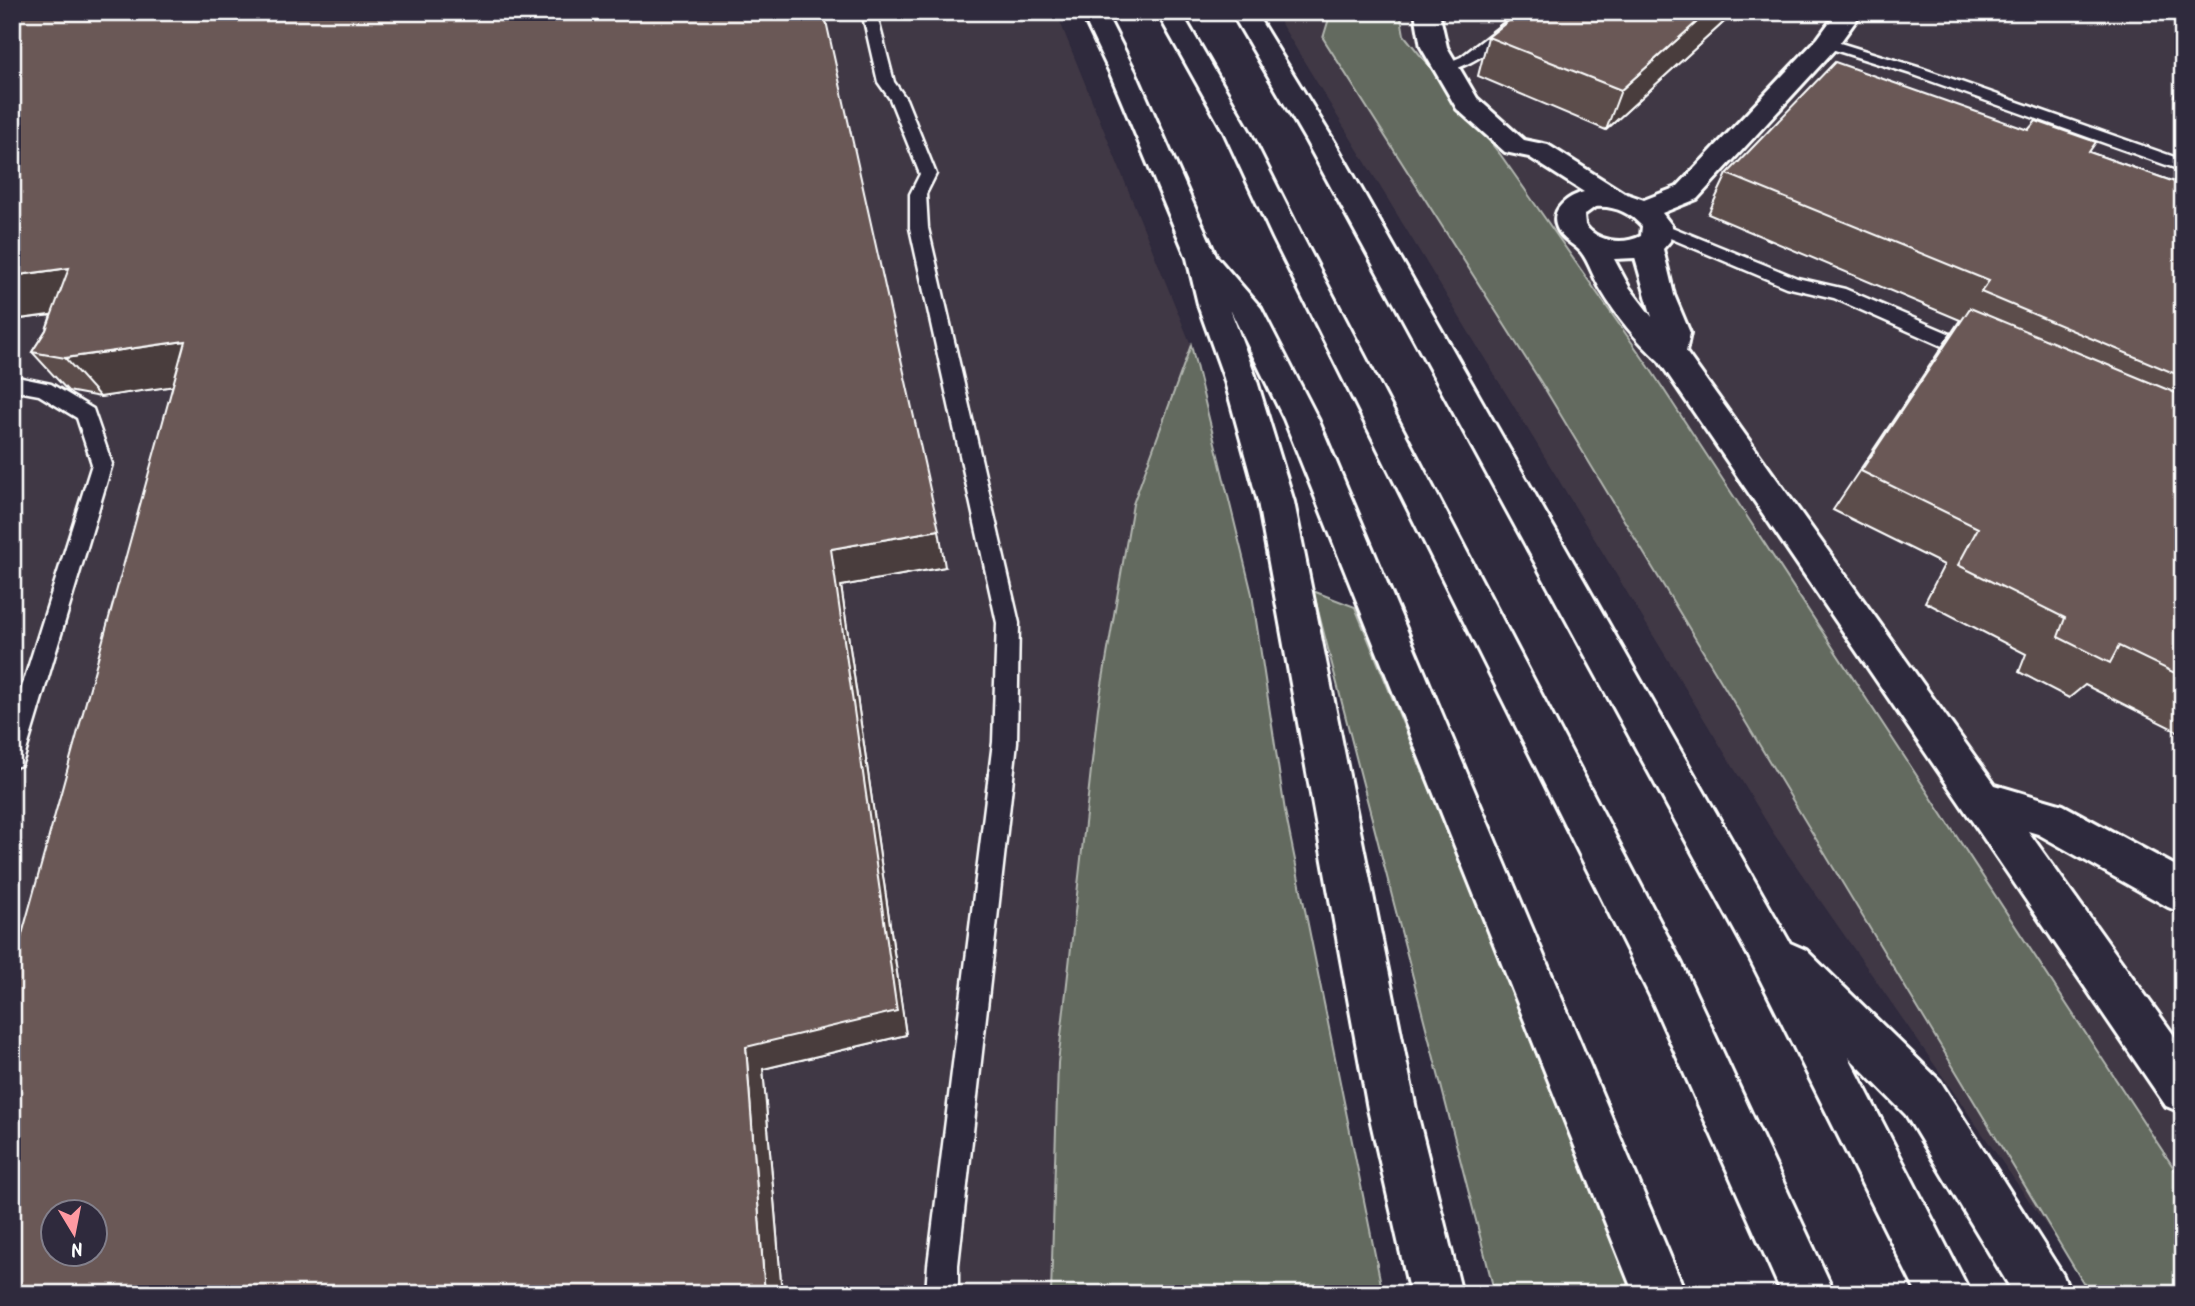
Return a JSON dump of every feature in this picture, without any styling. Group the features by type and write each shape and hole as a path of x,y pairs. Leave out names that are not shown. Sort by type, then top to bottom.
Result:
{"main road":[{"path":"1093,12 1123,73 1202,257 1214,308 1240,377 1276,502 1392,1109 1436,1294"},
{"path":"1169,12 1237,132 1288,238 1666,980 1810,1294"},
{"path":"1243,12 1320,141 1763,938 1945,1294"},
{"path":"1427,12 1434,47 1466,103 1515,145 1538,151 1614,199 1649,228 1660,295 1674,333 1670,352"},
{"path":"1515,145 1518,156 1556,196 1572,229 1592,245 1622,252 1687,192 1827,43 1850,12"},
{"path":"1556,196 1587,200 1614,199"},
{"path":"1592,245 1606,275 1645,332 1670,352 2183,1089"},
{"path":"1202,257 1246,308 1301,419 1660,1294"},
{"path":"1982,800 2049,818 2183,893"},
{"path":"1763,938 1923,1098 2044,1294"}],"lane":[{"path":"869,12 886,82 898,99 928,174 919,194 919,228 1008,623 1005,742 943,1265 942,1294"},
{"path":"1446,67 1466,60 1528,12"},
{"path":"1827,43 1919,72 2183,166"},
{"path":"1649,228 1792,283 1839,293 1992,359"},
{"path":"12,383 44,389 86,414 102,464 12,758"}],"shaded area":[{"path":"12,12 1056,12 1191,345 1133,504 1098,708 1058,1063 1051,1294 12,1294"},
{"path":"1274,12 2183,12 2183,1294 2094,1294 1774,834"},
{"path":"1331,12 1400,12 1404,35 1500,154 1649,367 2183,1182 2183,1294 2090,1294 1542,384 1323,38"},
{"path":"1191,345 1252,594 1285,811 1383,1294 1051,1294 1058,1063 1098,708 1133,504"},
{"path":"1313,591 1355,607 1637,1294 1495,1294"}],"building":[{"path":"12,12 824,12 939,530 831,549 897,1011 746,1047 765,1294 12,1294 12,971 185,341 65,358 32,352 46,330 69,268 12,276"},
{"path":"1520,12 1708,12 1621,90 1488,37"},
{"path":"1835,62 2028,130 2036,121 2096,142 2089,152 2183,185 2183,377 1981,292 1989,281 1727,174"},
{"path":"1970,308 2183,396 2183,677 2119,646 2110,663 2058,637 2065,618 1958,565 1978,528 1861,471"}]}
